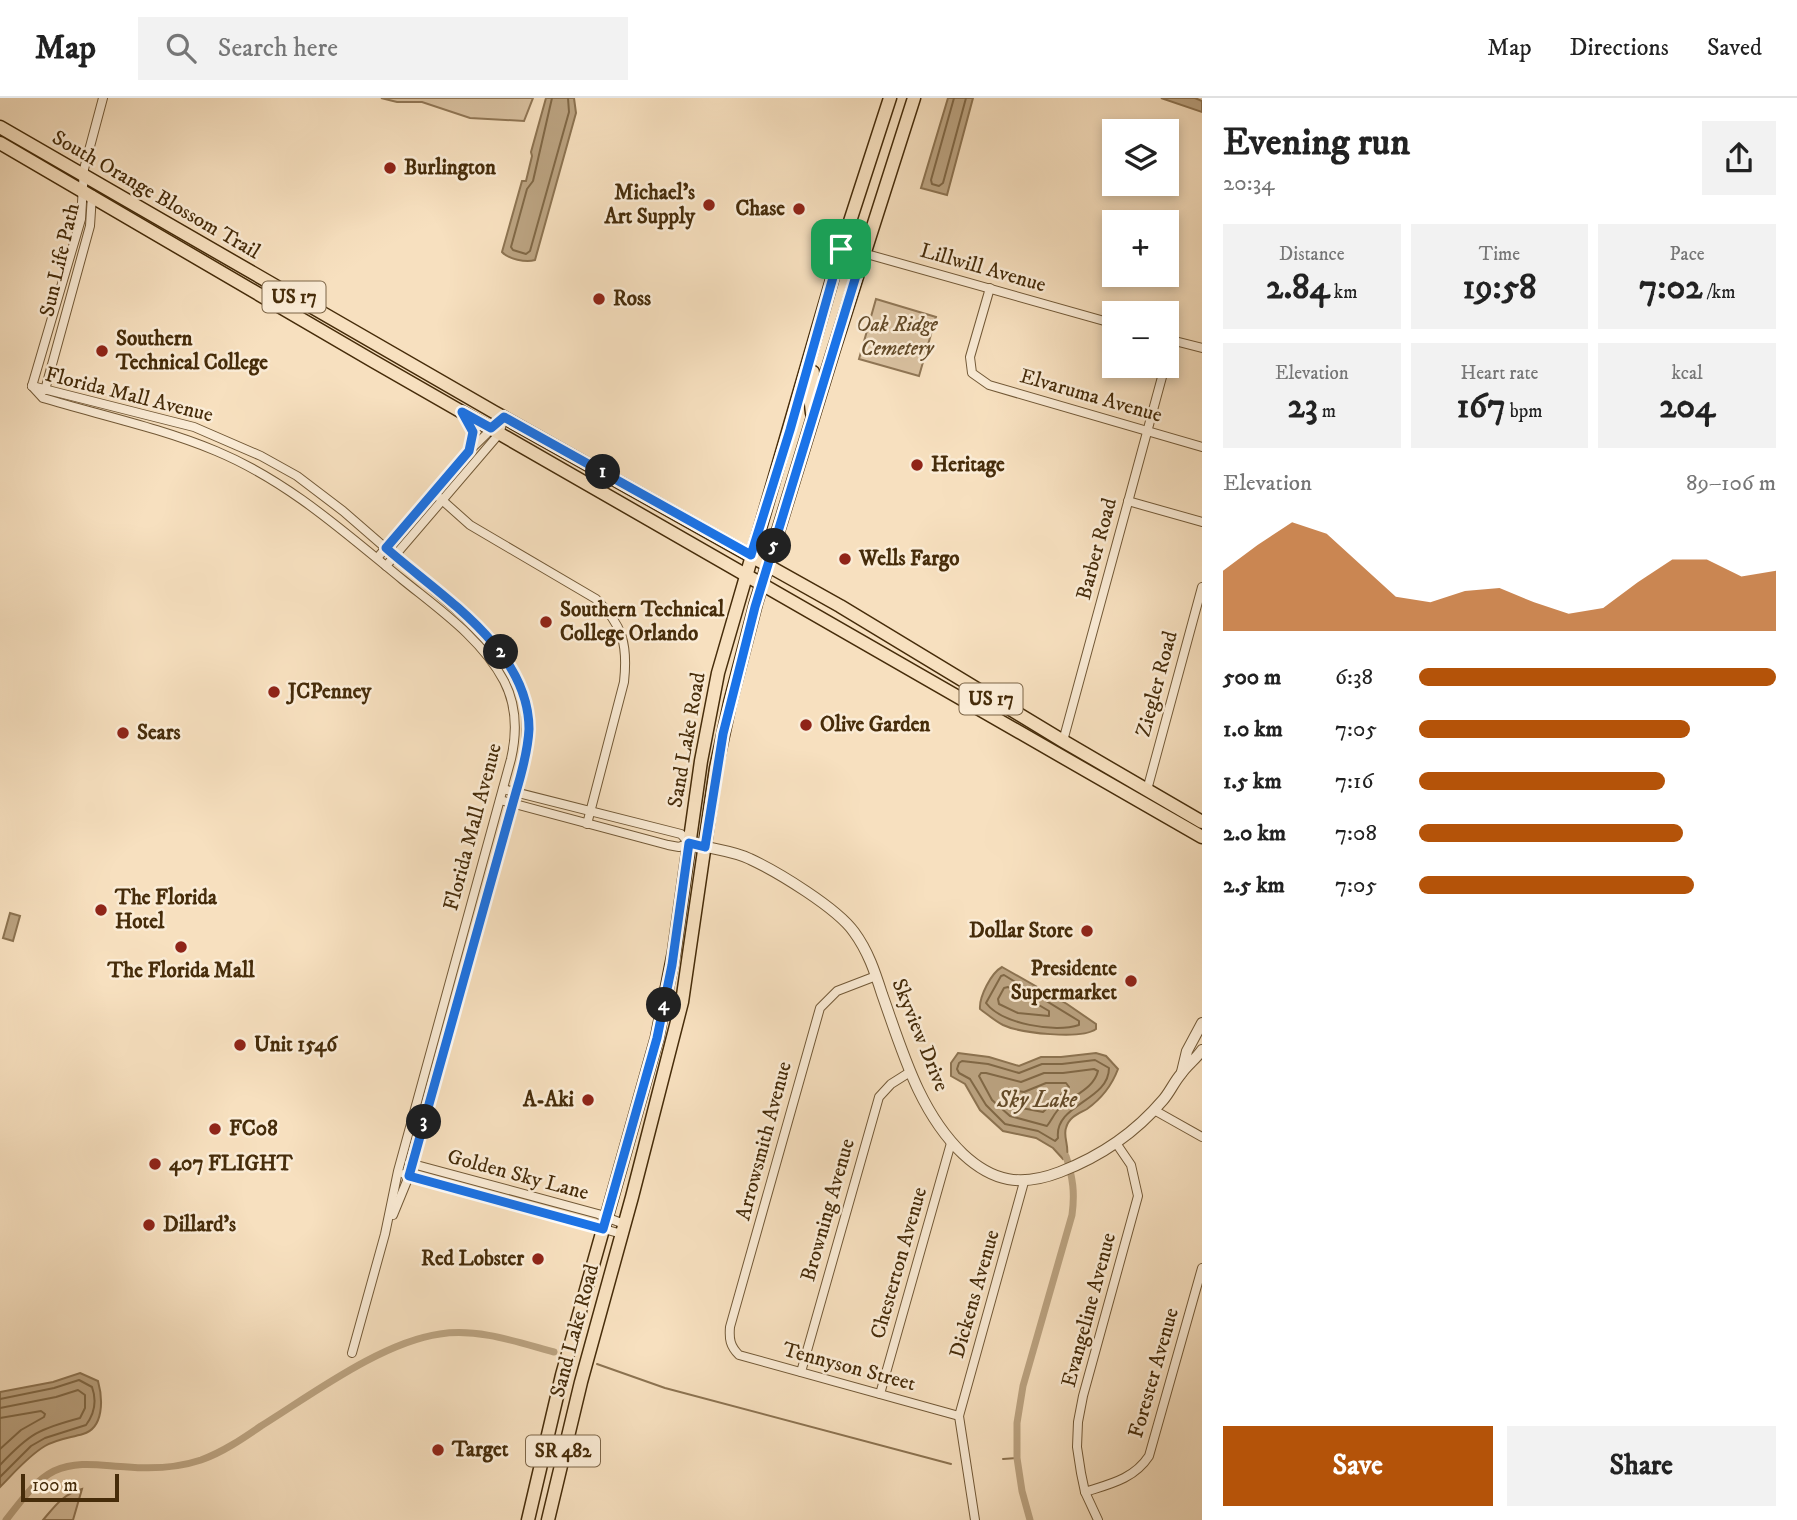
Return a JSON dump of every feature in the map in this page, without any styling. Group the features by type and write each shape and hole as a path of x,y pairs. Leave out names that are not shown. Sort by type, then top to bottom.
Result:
{"main road":[{"name":"Sand Lake Road","path":"528,1520 557,1393 649,1070 666,997 707,723 745,574 787,443 841,249 890,98"},
{"name":"Sand Lake Road","path":"546,1518 681,1002 723,734 762,584 863,253 914,98"},
{"name":"South Orange Blossom Trail","path":"0,127 83,177 872,625 1202,837"},
{"name":"South Orange Blossom Trail","path":"0,143 1042,745 1060,748"},
{"path":"814,417 810,396 821,320"},
{"path":"1060,748 1080,751 1202,822"},
{"path":"666,997 681,1002"},
{"path":"546,1518 541,1496 560,1412 557,1393"},
{"path":"531,1507 546,1518"}],"street":[{"name":"Sun Life Path","path":"43,398 90,226 88,195 83,177 103,98"},
{"name":"Sun Life Path","path":"32,386 88,195"},
{"name":"Lillwill Avenue","path":"841,249 1102,320"},
{"name":"Elvaruma Avenue","path":"990,288 970,357 972,373 989,385 1202,447"},
{"path":"61,293 71,297"},
{"path":"1179,342 1202,348"},
{"name":"Barber Road","path":"1060,748 1161,378"},
{"name":"Florida Mall Avenue","path":"32,386 46,387 194,427 261,456 308,485 395,555 488,637 508,659 523,696 529,729 524,762 409,1176 385,1234"},
{"name":"Florida Mall Avenue","path":"32,386 43,398 188,440 244,464 294,492 378,557 478,644 494,663 506,684 514,709 514,749 398,1171 385,1234 352,1353"},
{"path":"462,412 473,432 469,451"},
{"path":"386,566 442,502 504,417"},
{"path":"378,557 469,451 495,431"},
{"path":"433,492 470,525 596,599 610,612 620,631 626,660 624,682 587,824"},
{"path":"1128,501 1202,522"},
{"name":"Ziegler Road","path":"1147,790 1202,587"},
{"path":"500,800 668,845 679,847 689,843 681,834 503,789"},
{"name":"Skyview Drive","path":"689,843 750,858 828,907 852,929 867,951 910,1072 934,1119 951,1143 976,1167 992,1175 1024,1182 1044,1178 1075,1166 1116,1143 1154,1110 1202,1050"},
{"name":"Arrowsmith Avenue","path":"732,1348 729,1339 730,1327 820,1007 837,991 876,976"},
{"name":"Skyview Drive","path":"1181,1073 1187,1051 1202,1023"},
{"name":"Browning Avenue","path":"801,1372 879,1097 891,1084 910,1072"},
{"path":"424,1077 435,1081"},
{"path":"1154,1110 1202,1137"},
{"name":"Chesterton Avenue","path":"880,1394 951,1143"},
{"name":"Evangeline Avenue","path":"1098,1520 1086,1492 1077,1447 1080,1409 1138,1196 1131,1165 1116,1143"},
{"name":"Golden Sky Lane","path":"401,1160 623,1229"},
{"name":"Golden Sky Lane","path":"398,1171 409,1176 604,1223"},
{"name":"Dickens Avenue","path":"959,1416 1024,1182"},
{"name":"Forester Avenue","path":"1086,1492 1124,1479 1136,1472 1149,1456 1202,1268"},
{"name":"Tennyson Street","path":"732,1348 739,1355 959,1416"},
{"path":"959,1416 975,1520"}],"green space":[{"path":"381,98 533,98 524,121 470,118 422,102 397,102"},
{"name":"Oak Ridge Cemetery","path":"876,299 936,317 919,376 859,359"},
{"path":"82,1489 73,1520 43,1520 64,1497"}],"water":[{"path":"546,98 574,98 576,113 535,260 522,261 502,252 522,181 526,181"},
{"path":"948,98 973,98 947,195 921,188"},
{"path":"1161,98 1195,98 1202,101 1202,112"},
{"path":"10,913 20,916 13,941 3,938"},
{"path":"1002,967 1067,1004 1096,1024 1096,1029 1064,1035 1036,1033 997,1022 980,1009 980,1004 990,980"},
{"name":"Sky Lake","path":"958,1053 989,1057 1019,1066 1041,1057 1096,1053 1106,1056 1118,1069 1113,1081 1101,1096 1067,1124 1067,1155 1063,1159 1053,1148 1036,1138 1003,1131 980,1110 965,1084 951,1076 951,1063"},
{"path":"80,1373 98,1381 101,1404 95,1426 83,1434 45,1446 0,1487 0,1392 53,1382"}],"waterway":[{"path":"1030,1520 1017,1458 1017,1423 1023,1386 1072,1215 1073,1185 1066,1156"},
{"path":"6,1520 34,1486 54,1471 82,1465 164,1467 201,1460 232,1445 371,1358 418,1339 440,1334 469,1333 497,1337 554,1352"},
{"path":"597,1364 665,1388 951,1464"},
{"path":"1003,1459 1017,1458"}],"place":[{"name":"Burlington","path":"390,168"},
{"name":"Michael's Art Supply","path":"709,205"},
{"name":"Chase","path":"799,209"},
{"name":"Ross","path":"599,299"},
{"name":"Southern Technical College","path":"102,351"},
{"name":"Heritage","path":"917,465"},
{"name":"Wells Fargo","path":"845,559"},
{"name":"Southern Technical College Orlando","path":"546,622"},
{"name":"JCPenney","path":"274,692"},
{"name":"Olive Garden","path":"806,725"},
{"name":"Sears","path":"123,733"},
{"name":"The Florida Hotel","path":"101,910"},
{"name":"Dollar Store","path":"1087,931"},
{"name":"The Florida Mall","path":"181,947"},
{"name":"Presidente Supermarket","path":"1131,981"},
{"name":"Unit 1546","path":"240,1045"},
{"name":"A-Aki","path":"588,1100"},
{"name":"FC08","path":"215,1129"},
{"name":"407 FLIGHT","path":"155,1164"},
{"name":"Dillard's","path":"149,1225"},
{"name":"Red Lobster","path":"538,1259"},
{"name":"Target","path":"438,1450"}],"route":[{"path":"841,249 863,253 755,607 723,734 705,847 689,843 672,965 657,1038 603,1229 409,1176 516,792 529,729 527,709 519,682 508,659 488,637 386,548 469,451 473,432 462,412 491,428 504,417 751,555 790,430 841,249"}]}
